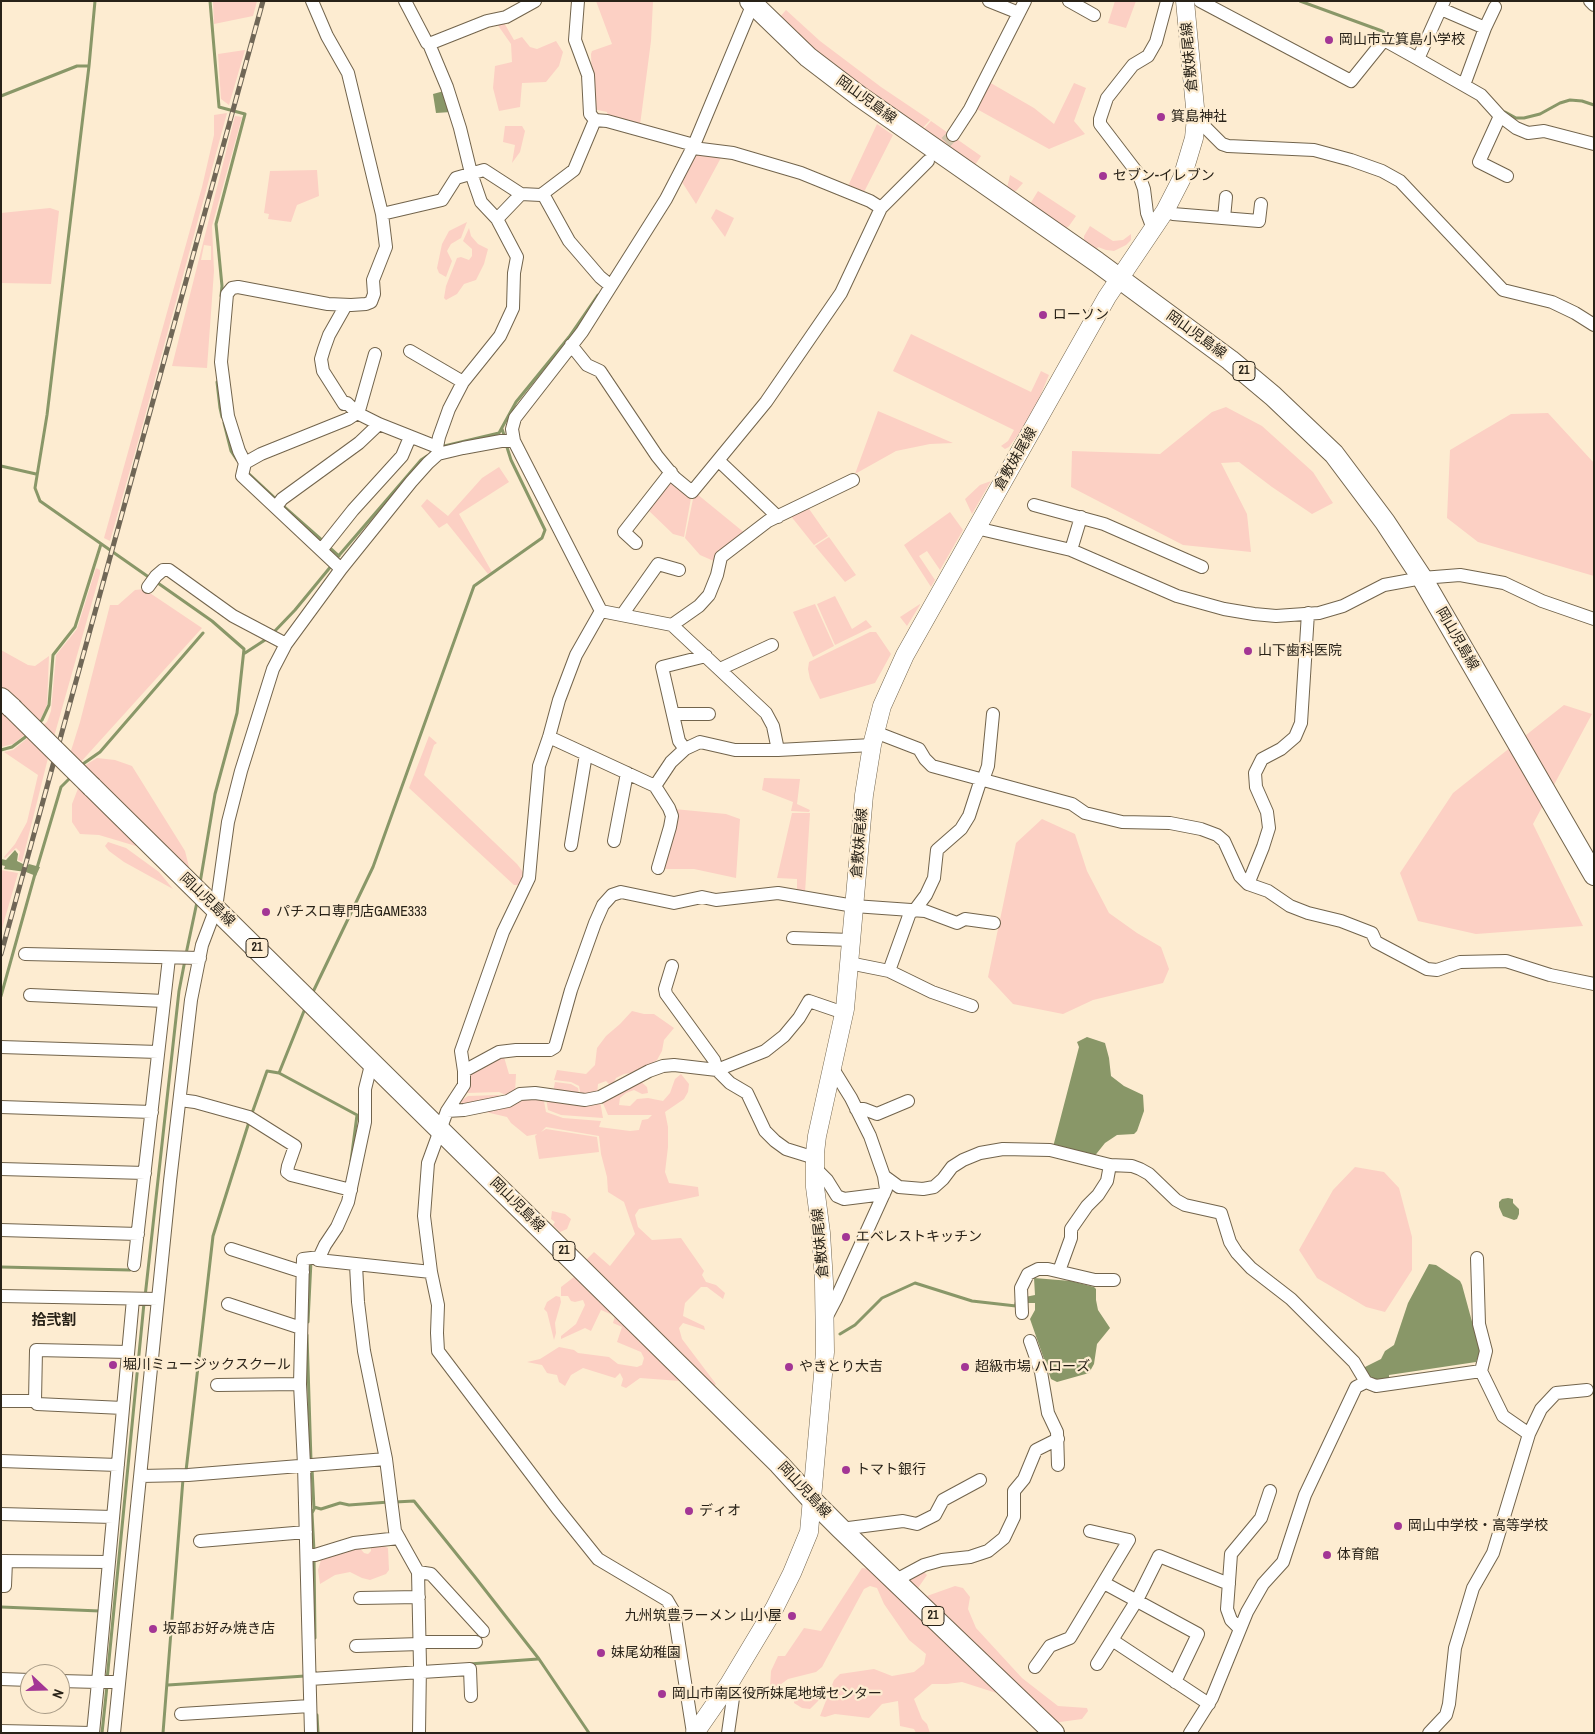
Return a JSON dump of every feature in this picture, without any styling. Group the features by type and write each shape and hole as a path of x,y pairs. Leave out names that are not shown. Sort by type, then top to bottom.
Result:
{"main road":[{"name":"倉敷妹尾線","path":"694,1733 729,1684 774,1609 809,1532 825,1352 821,1233 815,1187 817,1136 844,1013 864,795 882,706 902,661 1102,306 1165,211 1182,178 1189,160 1196,118 1185,1"},
{"name":"岡山児島線","path":"752,2 808,57 859,96 1119,279 1230,360 1309,428 1334,454 1385,522 1422,578 1594,875"},
{"name":"岡山児島線","path":"6,703 372,1061 443,1120 780,1464 812,1500 1054,1733"}],"street":[{"path":"312,1 327,36 348,73 382,214 386,247 373,280 374,294 371,302 366,304 328,304 238,287 232,288 227,294 221,362 228,416 244,467 242,476 278,504 324,546 337,564"},
{"path":"114,1733 108,1682 109,1562 119,1480 118,1465 128,1352 145,1299 180,1100 198,958 212,904 240,771 273,669 286,644 337,564 438,451 449,409 463,382 500,336 513,308 514,273 517,257 497,219 481,202 447,87 429,44 405,1"},
{"path":"429,44 487,21 506,17 535,1"},
{"path":"578,1 575,40 588,75 590,114 595,120"},
{"path":"989,1 1019,13"},
{"path":"953,135 970,109 1025,1"},
{"path":"1068,1 1094,15"},
{"path":"1153,229 1139,175 1100,124 1100,119 1107,98 1133,65 1148,56 1156,42 1167,1"},
{"path":"1200,1 1351,80 1384,40 1420,55 1465,82 1481,95 1500,116 1528,134 1544,132 1594,144"},
{"path":"1590,1 1594,5"},
{"path":"601,611 509,441 515,418 582,332 608,284 666,199 752,2"},
{"path":"1420,55 1442,5 1485,28"},
{"path":"1465,82 1495,7"},
{"path":"1500,116 1479,162 1506,176"},
{"path":"1196,118 1222,144 1228,146 1314,150 1382,171 1400,181 1503,290 1552,302 1594,325"},
{"path":"382,214 442,200 456,178 484,170 522,194 541,195 574,170 595,120"},
{"path":"595,120 607,120 691,145 733,153 801,173 862,198 881,208"},
{"path":"571,345 587,365 600,372 657,456 692,492 766,402 841,293 881,208 928,161"},
{"path":"497,219 522,194"},
{"path":"543,194 568,241 608,284"},
{"path":"1224,218 1226,197"},
{"path":"1165,211 1173,214 1259,221 1261,204"},
{"path":"346,304 329,335 321,359 323,371 344,404 347,403 357,413 438,451 509,441"},
{"path":"410,351 463,382"},
{"path":"244,467 261,454 340,422 357,413 375,354"},
{"path":"278,504 359,443 379,424"},
{"path":"324,546 353,510 402,456 410,437"},
{"path":"719,460 778,517"},
{"path":"636,543 624,532 671,472"},
{"path":"672,624 699,606 709,595 717,575 721,557 768,521 853,480"},
{"path":"1034,505 1104,524 1202,567"},
{"path":"1071,550 1081,517"},
{"path":"976,528 1071,550 1177,596 1224,609 1276,616 1320,613 1343,606 1384,585 1422,578 1460,575 1504,582 1542,601 1594,619"},
{"path":"622,615 658,564 679,570"},
{"path":"151,583 163,570 169,570 233,616 286,644"},
{"path":"601,611 672,624 766,713 773,726 778,750"},
{"path":"601,611 576,655 559,700 550,737 539,766 529,878 503,932 461,1052 464,1085 443,1120 428,1163 424,1216 431,1272 438,1304 438,1351 598,1559 667,1600 674,1612 694,1733"},
{"path":"1248,884 1269,828 1267,812 1256,787 1255,772 1262,759 1281,749 1295,738 1301,723 1308,613"},
{"path":"720,669 772,644"},
{"path":"686,749 679,742 662,666 706,656"},
{"path":"673,714 709,714"},
{"path":"889,972 913,910 926,895 934,878 937,850 961,829 969,816 988,766 993,714"},
{"path":"550,737 655,786 672,816 658,868"},
{"path":"655,786 671,762 686,749 700,742 735,750 778,750 874,738 919,748 924,759 932,766 1072,804 1085,813 1122,822 1170,823 1201,829 1217,835 1224,841 1240,876 1248,884 1268,891 1290,906 1308,913 1342,921 1372,933 1376,942 1427,969 1437,970 1460,962 1506,960 1550,974 1594,984"},
{"path":"572,845 586,754"},
{"path":"614,841 627,773"},
{"path":"464,1071 499,1052 550,1050 555,1047 571,990 595,923 603,905 612,895 621,892 674,903 702,897 716,900 778,893 854,906 924,911 957,923 965,919 994,923"},
{"path":"794,938 851,940"},
{"path":"25,954 198,958"},
{"path":"134,1265 164,1001 175,957"},
{"path":"849,963 889,972 932,992 972,1006"},
{"path":"672,966 665,989 666,994 714,1060 717,1070 730,1083 747,1093 765,1131 786,1149 815,1163 837,1196 844,1199 884,1194"},
{"path":"30,995 164,1001"},
{"path":"443,1120 464,1110 508,1101 520,1094 535,1093 585,1100 600,1096 649,1071 663,1066 674,1065 717,1070 765,1051 784,1036 799,1018 809,1001 844,1013"},
{"path":"1,1046 158,1052"},
{"path":"315,1258 337,1227 348,1202 348,1189 365,1122 365,1089 372,1061"},
{"path":"825,1320 886,1189 884,1176 870,1136 833,1069"},
{"path":"180,1100 195,1102 251,1118 294,1146 287,1172 291,1175 348,1189"},
{"path":"856,1109 864,1108 877,1114 908,1101"},
{"path":"1,1107 152,1112"},
{"path":"884,1176 899,1187 922,1189 934,1187 952,1167 964,1160 980,1153 1003,1149 1050,1150 1110,1165 1132,1166 1149,1174 1176,1200 1185,1205 1221,1213 1230,1242 1237,1253 1251,1268 1291,1299 1354,1362 1366,1382 1376,1386 1480,1371"},
{"path":"1059,1271 1072,1238 1071,1229 1087,1206 1098,1195 1106,1181 1110,1165"},
{"path":"1,1169 145,1173"},
{"path":"1,1230 138,1234"},
{"path":"230,1249 303,1272"},
{"path":"311,1733 310,1706 314,1678 311,1555 306,1532 309,1464 300,1384 303,1259 315,1258 356,1265 431,1272"},
{"path":"1476,1258 1479,1324 1486,1351 1480,1371 1504,1416 1529,1434"},
{"path":"356,1265 364,1351 386,1459 395,1531 418,1572 420,1643 419,1733"},
{"path":"1022,1305 1021,1288 1028,1274 1038,1269 1059,1271 1095,1280 1114,1280"},
{"path":"1,1296 145,1299"},
{"path":"1,1731 92,1733 108,1682 139,1480 145,1299"},
{"path":"228,1304 301,1328"},
{"path":"1030,1340 1041,1372 1048,1413 1057,1432 1058,1465"},
{"path":"35,1401 36,1350 128,1352"},
{"path":"1190,1733 1209,1704 1247,1612 1262,1584 1283,1562 1305,1495 1356,1387 1366,1382"},
{"path":"217,1386 300,1384"},
{"path":"1429,1733 1446,1715 1448,1710 1455,1648 1473,1588 1493,1553 1529,1434 1541,1409 1556,1393 1587,1390"},
{"path":"1,1401 35,1401 37,1404 123,1408"},
{"path":"896,1580 924,1565 942,1560 970,1557 988,1551 1004,1538 1014,1517 1014,1491 1024,1479 1036,1450 1058,1439"},
{"path":"119,1480 139,1480 309,1464 386,1459"},
{"path":"1,1461 118,1465"},
{"path":"841,1529 903,1521 917,1524 935,1515 943,1500 980,1480"},
{"path":"1240,1629 1230,1620 1227,1610 1231,1554 1261,1518 1270,1491"},
{"path":"1,1514 113,1517"},
{"path":"1035,1667 1050,1646 1070,1638 1130,1540 1090,1531"},
{"path":"200,1542 306,1532"},
{"path":"311,1555 354,1543 399,1538"},
{"path":"1097,1664 1137,1600 1159,1556 1229,1584"},
{"path":"1,1586 5,1586 3,1561 109,1562"},
{"path":"356,1646 420,1643 480,1636 431,1574 418,1572"},
{"path":"1104,1583 1198,1634 1175,1682"},
{"path":"360,1598 419,1597"},
{"path":"1112,1640 1209,1704"},
{"path":"314,1678 470,1669 471,1696"},
{"path":"1,1679 20,1680"},
{"path":"70,1681 108,1682"},
{"path":"728,1733 733,1698 729,1684"},
{"path":"181,1714 310,1706"}],"shaded area":[{"path":"213,1 257,1 253,16 214,24"},
{"path":"596,1 653,1 651,41 640,125 608,117 607,112 593,109 591,54 592,51 612,44"},
{"path":"1115,1 1136,1 1126,28 1108,23"},
{"path":"786,10 820,41 881,87 930,120 920,131 808,45 779,18"},
{"path":"503,21 514,40 522,37 530,47 537,49 556,41 563,52 559,66 546,82 522,83 520,107 499,111 493,88 495,66 512,62 511,44 497,24"},
{"path":"245,50 229,105 221,99 218,54"},
{"path":"989,82 1034,108 1054,124 1074,83 1086,88 1074,121 1085,134 1049,149 975,108"},
{"path":"444,91 451,112 436,113 433,94"},
{"path":"227,113 110,541 104,538 202,187 214,135 214,115"},
{"path":"235,116 242,117 212,226 214,271 207,368 172,366","holes":["204,245 211,246 211,260 201,260"]},
{"path":"931,121 981,156 973,168 921,132"},
{"path":"877,124 893,135 863,194 848,186"},
{"path":"505,126 522,126 525,131 520,152 512,163 515,145 503,142"},
{"path":"696,152 723,154 696,204 680,179"},
{"path":"317,170 319,196 297,205 291,222 268,219 269,214 264,213 270,171"},
{"path":"1010,175 1023,183 1016,191 1007,188"},
{"path":"1038,191 1076,216 1069,226 1066,228 1030,204"},
{"path":"50,208 59,211 51,284 1,283 1,213"},
{"path":"716,209 734,218 725,237 711,218"},
{"path":"467,222 461,238 451,244 447,251 452,261 446,277 439,273 437,268 442,244 449,231"},
{"path":"1090,226 1113,241 1123,240 1131,234 1131,240 1114,251 1098,247 1096,251 1084,243 1084,236"},
{"path":"469,228 471,236 478,244 488,249 484,264 476,280 464,284 457,294 446,300 444,298 446,286 457,258 461,257 469,260 472,256 472,249 463,241"},
{"path":"911,334 1031,392 1041,371 1049,375 1038,401 1009,447 1005,449 1001,446 1008,441 1014,430 893,371"},
{"path":"1226,407 1262,426 1313,472 1333,503 1312,514 1239,462 1221,463 1247,514 1251,552 1183,545 1071,487 1072,451 1160,454 1212,412"},
{"path":"878,411 953,443 930,444 896,451 855,474"},
{"path":"1548,413 1594,463 1594,576 1478,542 1447,518 1450,450 1511,414"},
{"path":"499,467 509,482 459,514 492,572 488,574 447,523 439,528 421,506 427,499 448,516 482,478"},
{"path":"670,480 691,498 684,537 673,534 646,508"},
{"path":"991,481 972,514 965,499 980,485"},
{"path":"697,494 746,534 716,562 700,555 685,538 693,499"},
{"path":"807,506 828,536 814,545 790,515"},
{"path":"950,512 963,530 940,570 927,551 919,556 935,580 931,587 904,545"},
{"path":"829,537 856,575 845,582 815,546"},
{"path":"96,568 100,570 100,574 48,758 22,862 18,860 20,852 16,848 5,858 27,822 38,775 4,752 13,750 47,722 51,711 56,655 77,629"},
{"path":"144,589 202,628 79,764 70,754 110,605 118,605 135,590"},
{"path":"835,596 852,629 866,620 872,627 835,645 817,604"},
{"path":"815,604 834,646 813,657 793,612"},
{"path":"920,605 907,626 900,617"},
{"path":"870,632 876,632 891,654 875,683 820,699 810,679 809,662"},
{"path":"1,650 28,665 35,666 49,656 47,705 39,723 1,688"},
{"path":"1564,705 1592,714 1533,824 1583,926 1476,934 1418,921 1400,873 1453,793"},
{"path":"1,707 27,733 13,744 1,747"},
{"path":"429,736 437,743 434,745 424,775 517,864 523,872 520,885 514,885 409,788"},
{"path":"97,758 115,760 132,766 185,851 191,875 84,766"},
{"path":"764,778 800,779 797,804 810,810 809,812 791,811 793,802 762,790"},
{"path":"79,786 146,849 99,835 80,834 72,822 72,804"},
{"path":"674,809 726,814 740,819 736,878 694,869 660,869"},
{"path":"792,813 810,813 805,893 797,892 797,879 777,878"},
{"path":"1042,819 1075,834 1087,871 1109,913 1161,947 1169,969 1163,983 1093,1000 1063,1014 1013,1004 988,977 1016,843"},
{"path":"108,842 126,848 159,872 173,889 124,862 105,846"},
{"path":"15,850 18,854 17,861 27,866 29,864 40,867 36,876 26,872 4,869 5,866 1,865 1,859 6,860"},
{"path":"1,870 18,873 1,932"},
{"path":"632,1011 654,1014 674,1028 664,1040 662,1051 657,1060 638,1072 624,1074 616,1078 614,1082 620,1091 639,1080 647,1087 648,1093 642,1094 634,1090 626,1093 620,1098 619,1105 630,1106 637,1099 648,1098 663,1101 670,1093 675,1079 681,1074 689,1084 688,1092 684,1099 665,1112 668,1127 668,1147 665,1172 669,1183 698,1187 699,1196 639,1209 635,1215 638,1227 652,1240 681,1238 704,1271 702,1275 706,1282 716,1285 725,1293 723,1299 707,1287 701,1287 685,1303 683,1316 704,1326 705,1330 683,1323 679,1328 682,1339 716,1384 713,1387 583,1263 594,1252 610,1266 635,1234 624,1202 608,1192 599,1136 546,1127 541,1132 546,1129 597,1137 599,1152 539,1159 535,1136 537,1134 527,1136 511,1123 507,1117 460,1106 462,1100 468,1096 499,1095 507,1106 520,1099 537,1098 544,1101 546,1112 563,1118 601,1121 599,1127 630,1131 639,1130 642,1120 648,1119 652,1115 608,1115 602,1101 611,1086 606,1081 598,1084 597,1094 581,1097 579,1086 571,1082 554,1080 557,1070 586,1074 595,1065 597,1048 606,1036"},
{"path":"1087,1037 1105,1043 1111,1076 1124,1086 1143,1095 1144,1111 1137,1131 1134,1134 1117,1135 1105,1143 1093,1158 1053,1147 1079,1047 1077,1042"},
{"path":"504,1057 509,1074 516,1074 515,1094 506,1095 499,1092 467,1093 470,1085 468,1074"},
{"path":"555,1082 571,1084 578,1088 580,1098 553,1092"},
{"path":"546,1098 600,1101 603,1118 561,1115 548,1110"},
{"path":"1355,1167 1384,1172 1399,1188 1412,1237 1412,1270 1385,1312 1366,1307 1317,1278 1299,1250 1333,1190"},
{"path":"1502,1199 1513,1199 1513,1203 1519,1209 1517,1219 1514,1220 1503,1216 1499,1207 1499,1202"},
{"path":"552,1211 565,1214 571,1219 567,1229 560,1232 553,1225 555,1222 551,1219"},
{"path":"1429,1264 1436,1265 1460,1281 1462,1285 1480,1351 1476,1362 1389,1375 1389,1378 1376,1382 1367,1379 1363,1368 1381,1359 1385,1351 1394,1345 1408,1303"},
{"path":"574,1277 581,1278 685,1377 680,1381 640,1378 626,1388 621,1386 623,1379 620,1373 615,1378 583,1368 571,1375 565,1386 559,1382 557,1375 547,1373 542,1365 527,1362 540,1359 559,1347 574,1350 578,1353 609,1357 618,1364 637,1367 642,1365 644,1358 641,1352 617,1342 622,1327 613,1323 615,1316 601,1310 591,1331 585,1328 561,1339 561,1336 576,1324 585,1305 583,1300 575,1302 571,1301 568,1296 561,1296 561,1287"},
{"path":"1034,1278 1071,1281 1096,1289 1098,1310 1110,1328 1097,1344 1094,1364 1089,1373 1057,1382 1051,1379 1030,1319 1035,1310 1035,1303 1026,1303 1025,1297 1035,1295"},
{"path":"556,1296 560,1297 561,1302 555,1323 556,1333 554,1340 547,1312 544,1309 547,1302"},
{"path":"378,1543 388,1548 389,1570 386,1574 370,1580 350,1572 335,1575 320,1584 318,1570 321,1560 359,1547 364,1553 368,1554 371,1551 371,1545"},
{"path":"862,1568 871,1569 1006,1696 962,1682 932,1684 914,1699 930,1733 916,1733 914,1729 900,1726 898,1701 882,1704 869,1718 835,1714 825,1717 820,1716 834,1680 840,1674 874,1669 892,1676 914,1672 924,1664 926,1654 909,1640 884,1604 877,1588 870,1586 864,1589 822,1667 816,1672 788,1679 773,1690 770,1688 771,1671 778,1656 785,1656 804,1628 821,1631"},
{"path":"922,1570 927,1575 918,1588 927,1596 955,1586 963,1588 970,1597 968,1609 976,1628 1022,1678 1058,1706 1087,1708 1088,1711 1082,1719 1053,1723 906,1579"},
{"path":"821,1684 826,1688 821,1698 810,1709 802,1708 794,1703 795,1694 799,1687"}],"waterway":[{"path":"95,1 89,66 47,415 35,488 40,501 150,578"},
{"path":"210,1 219,107 245,114 216,224 222,286 221,296"},
{"path":"1300,1 1382,31 1403,44"},
{"path":"1,96 77,66 89,66"},
{"path":"1505,112 1516,118 1524,118 1540,114 1560,103 1570,100 1594,105"},
{"path":"440,447 499,433 516,402 569,337 598,295"},
{"path":"217,382 222,417"},
{"path":"224,423 231,451 237,460"},
{"path":"502,429 505,438"},
{"path":"312,994 373,867 474,586 542,538 545,530 511,460 506,444"},
{"path":"335,560 421,460 427,456"},
{"path":"1,466 36,474"},
{"path":"247,472 277,500"},
{"path":"282,505 324,542"},
{"path":"37,725 42,720 49,705 53,655 75,627 101,544"},
{"path":"328,546 339,556"},
{"path":"272,634 295,610 332,565"},
{"path":"155,581 212,621 244,649 237,713 215,794 200,883"},
{"path":"80,766 100,752 203,633"},
{"path":"245,653 268,638"},
{"path":"1,750 12,747 28,735"},
{"path":"37,868 61,787 71,777"},
{"path":"1,996 35,874"},
{"path":"186,954 197,902"},
{"path":"145,1297 179,991 185,960"},
{"path":"251,1116 267,1071 279,1073 306,1006"},
{"path":"279,1073 357,1115 351,1161"},
{"path":"186,1471 213,1236 249,1122"},
{"path":"308,1322 311,1261"},
{"path":"1,1267 130,1270"},
{"path":"840,1334 855,1325 882,1298 915,1283 972,1301 1016,1306 1016,1303"},
{"path":"107,1680 144,1303"},
{"path":"307,1335 311,1461"},
{"path":"312,1468 314,1551"},
{"path":"163,1733 183,1479"},
{"path":"395,1502 414,1501 539,1659 589,1733"},
{"path":"314,1507 321,1509 340,1503 349,1505 389,1502"},
{"path":"314,1557 315,1638"},
{"path":"1,1607 100,1611"},
{"path":"469,1664 538,1659"},
{"path":"168,1685 305,1676"},
{"path":"102,1733 107,1686"},
{"path":"317,1715 318,1733"}],"tunnel":[{"path":"933,155 953,135"}],"railway":[{"path":"1,954 263,1"}],"place":[{"name":"岡山市立箕島小学校","path":"1329,40"},
{"name":"箕島神社","path":"1161,117"},
{"name":"セブン-イレブン","path":"1103,176"},
{"name":"ローソン","path":"1043,315"},
{"name":"山下歯科医院","path":"1248,651"},
{"name":"パチスロ専門店GAME333","path":"266,912"},
{"name":"エベレストキッチン","path":"846,1237"},
{"name":"堀川ミュージックスクール","path":"113,1365"},
{"name":"やきとり大吉","path":"789,1367"},
{"name":"超級市場 ハローズ","path":"965,1367"},
{"name":"トマト銀行","path":"846,1470"},
{"name":"ディオ","path":"689,1511"},
{"name":"岡山中学校・高等学校","path":"1398,1526"},
{"name":"体育館","path":"1327,1555"},
{"name":"九州筑豊ラーメン 山小屋","path":"792,1616"},
{"name":"坂部お好み焼き店","path":"153,1629"},
{"name":"妹尾幼稚園","path":"601,1653"},
{"name":"岡山市南区役所妹尾地域センター","path":"662,1694"}],"district":[{"name":"拾弐割","path":"54,1321"}]}
